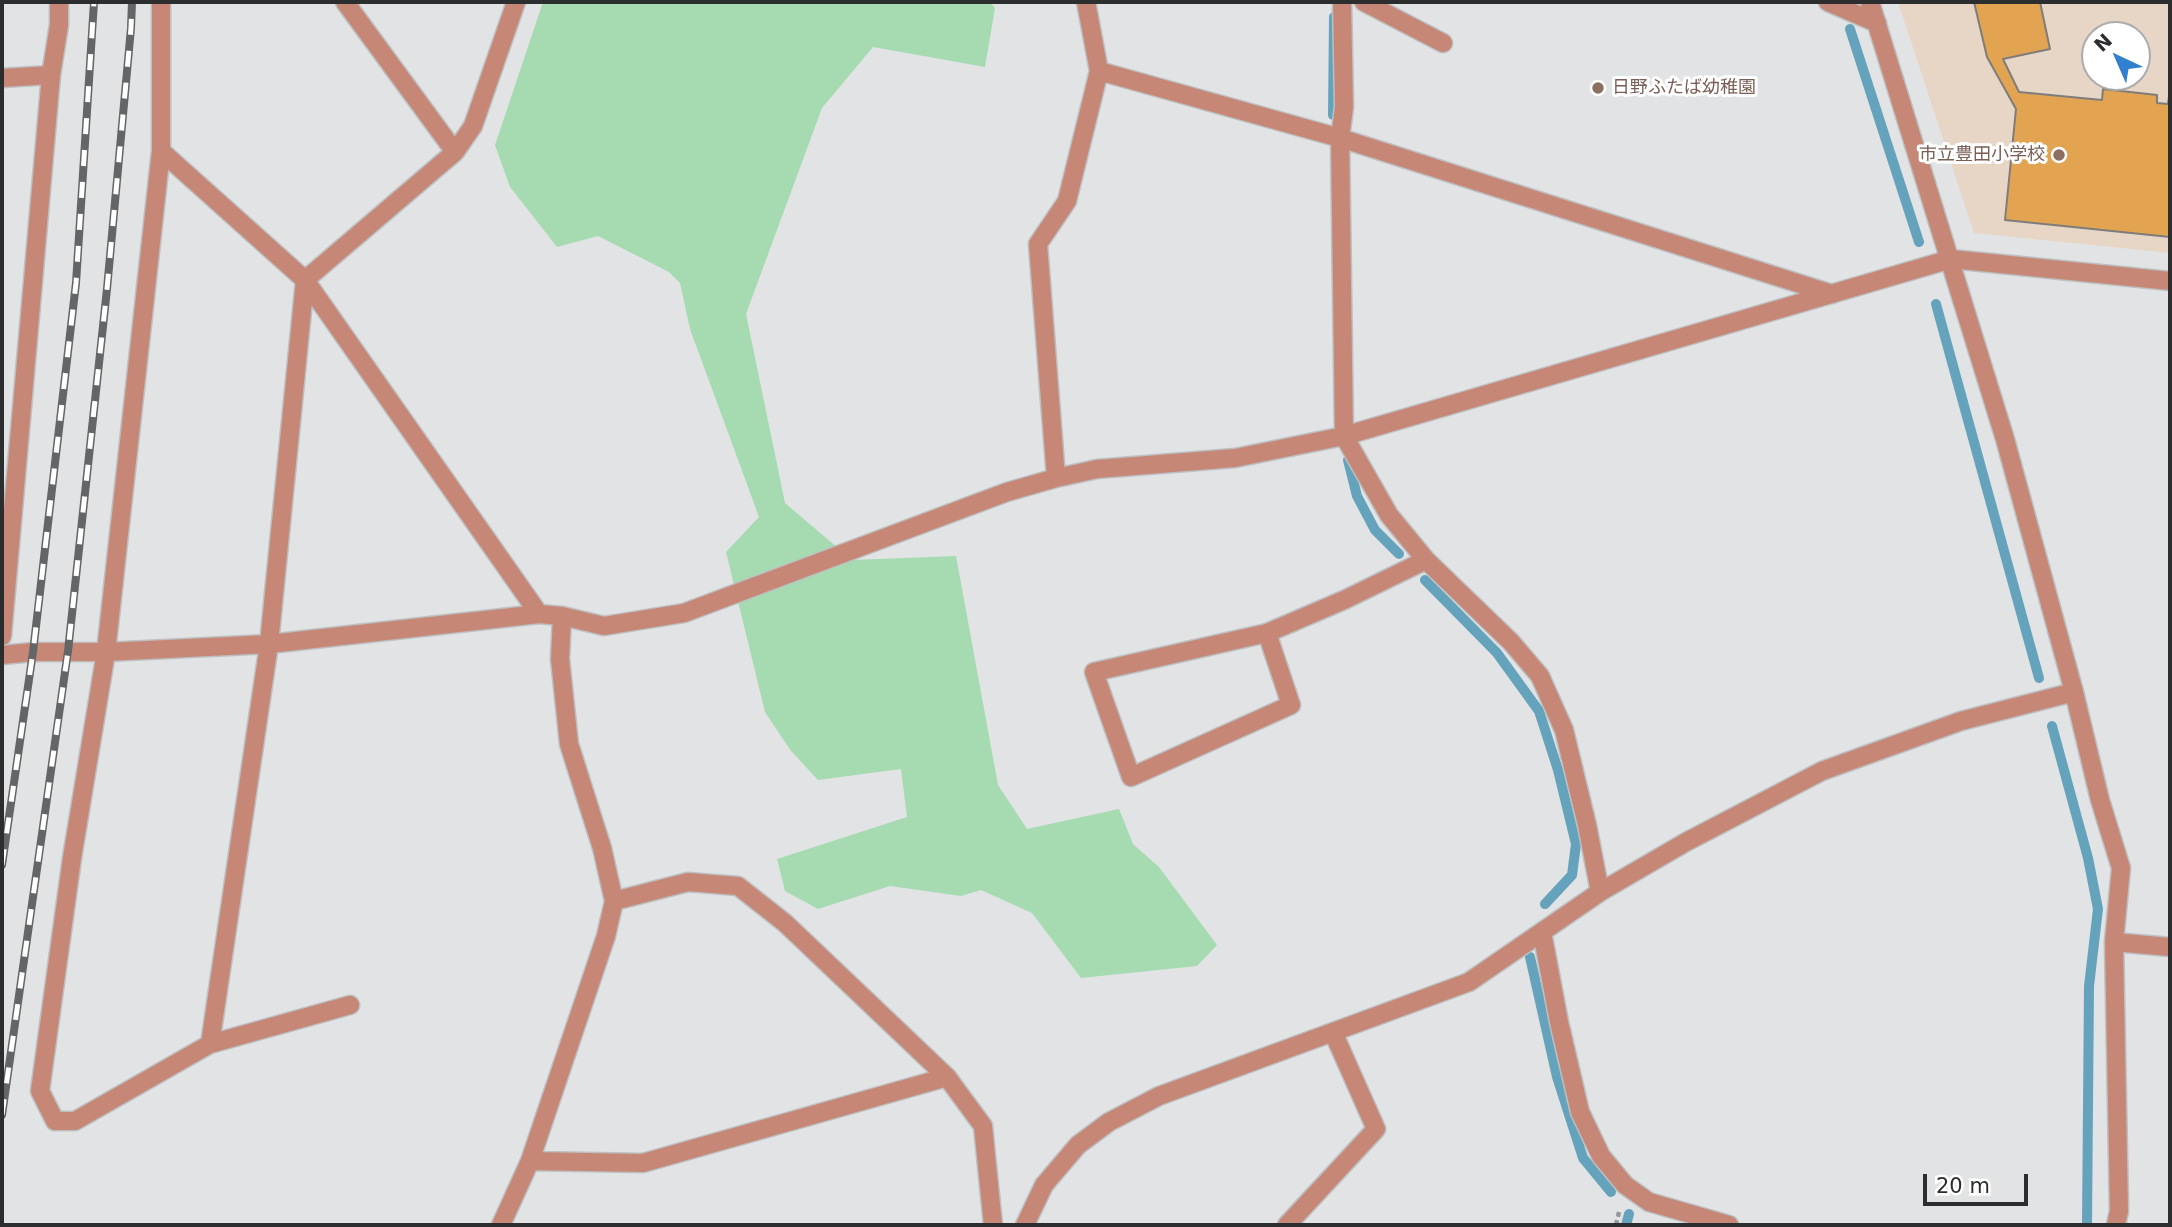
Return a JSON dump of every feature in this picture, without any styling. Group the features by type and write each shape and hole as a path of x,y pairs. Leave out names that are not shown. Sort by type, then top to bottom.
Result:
{"street":[{"path":"2,636 59,2"},
{"path":"161,2 160,151 106,653 72,858 40,1091 54,1121 75,1121 210,1044 350,1005"},
{"path":"345,2 454,152"},
{"path":"210,1044 269,644 305,280 454,152 473,126 516,2"},
{"path":"1056,478 1038,244 1066,201 1099,71 1086,2"},
{"path":"1342,2 1344,107 1340,138 1344,436 1389,515 1426,560 1511,642 1540,676 1564,730 1600,892"},
{"path":"1364,2 1443,43"},
{"path":"1828,2 1877,23"},
{"path":"1870,2 2004,439 2074,692 2100,800 2121,868 2114,942 2119,1211 2116,1225"},
{"path":"1099,71 1340,138 1832,294"},
{"path":"2,78 51,75"},
{"path":"160,151 305,280 539,614"},
{"path":"2,655 68,650 106,653 269,644 539,614 562,616 604,626 684,613 1007,492 1056,478 1097,470 1236,458 1344,436 1951,259 2170,281"},
{"path":"1267,633 1291,705 1131,777 1094,672 1267,633 1344,600 1426,560"},
{"path":"501,1225 530,1161 606,936 614,901 602,848 569,744 560,659 562,616"},
{"path":"1025,1225 1044,1185 1078,1145 1109,1122 1159,1096 1469,982 1600,892 1686,842 1822,771 1961,721 2074,692"},
{"path":"614,901 688,882 738,886 785,923 947,1077 983,1126 993,1225"},
{"path":"1542,932 1580,1112 1601,1156 1625,1185 1649,1202 1729,1225"},
{"path":"2114,942 2170,947"},
{"path":"1287,1225 1376,1129 1333,1032"},
{"path":"530,1161 643,1163 947,1077"}],"shaded area":[{"name":"市立豊田小学校","path":"1898,2 2170,2 2170,253 1974,233"}],"green space":[{"path":"543,2 990,2 995,8 985,67 873,47 822,108 746,314 785,503 852,560 956,556 998,785 1027,829 1119,809 1133,844 1159,867 1217,945 1197,966 1081,978 1032,913 981,890 961,896 890,886 818,909 785,891 777,859 907,817 901,769 818,780 791,751 765,712 726,552 759,517 690,329 680,283 669,272 598,236 557,247 510,187 495,145"}],"building":[{"path":"1974,2 2040,2 2050,49 2003,59 2019,92 2102,100 2103,91 2121,91 2157,95 2157,103 2168,104 2170,88 2170,237 2005,220 2016,109 1987,57"}],"waterway":[{"path":"1333,115 1334,17"},
{"path":"1850,29 1919,242"},
{"path":"1936,304 2039,678"},
{"path":"1348,460 1357,496 1375,530 1399,554"},
{"path":"1425,580 1497,653 1539,711 1558,770 1576,844 1572,875 1545,904"},
{"path":"2052,726 2088,858 2098,909 2089,986 2087,1225"},
{"path":"1530,957 1557,1077 1583,1158 1611,1192"},
{"path":"1626,1225 1629,1214"}],"railway":[{"path":"2,865 33,652 76,283 94,2"},
{"path":"2,1115 68,651 107,289 132,2"}],"place":[{"name":"日野ふたば幼稚園","path":"1598,88"},
{"name":"市立豊田小学校","path":"2059,155"}]}
